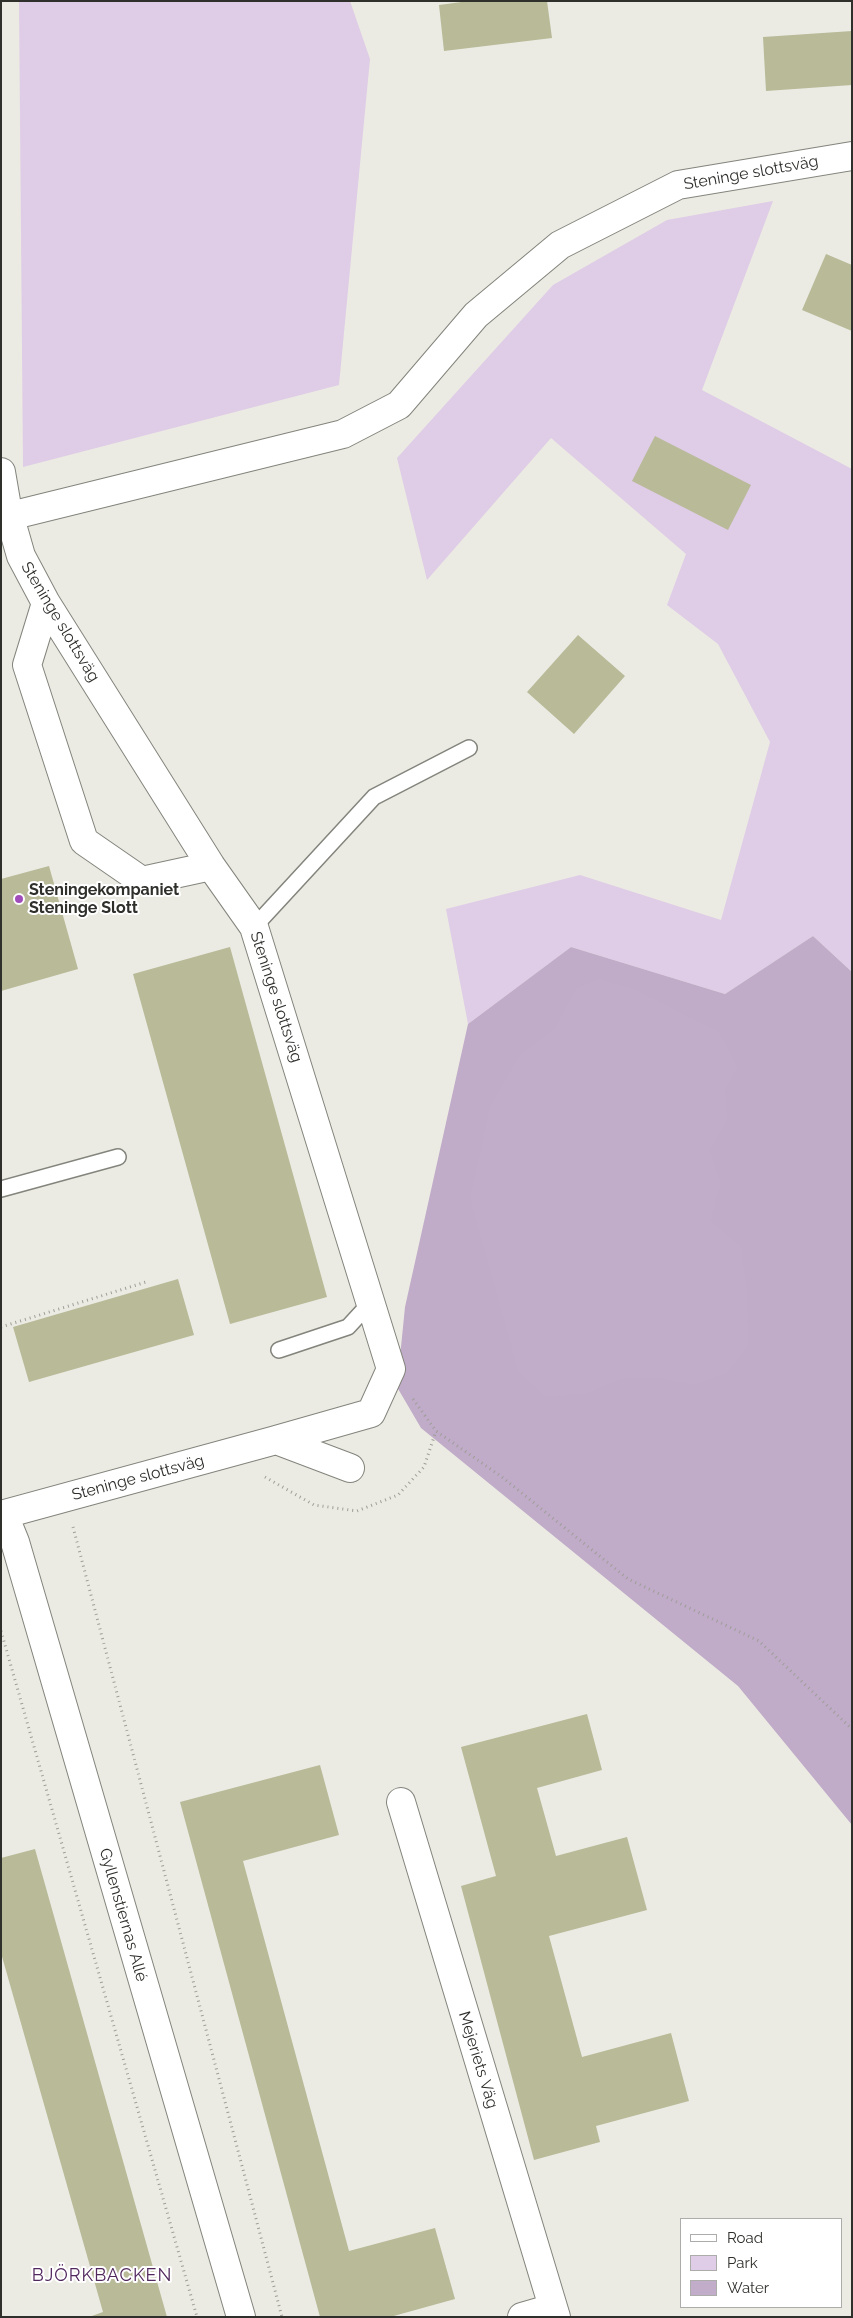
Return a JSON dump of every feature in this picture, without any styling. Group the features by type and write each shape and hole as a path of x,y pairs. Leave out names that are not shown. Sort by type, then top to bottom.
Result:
{"street":[{"name":"Steninge slottsväg","path":"3,1515 371,1413 391,1369 254,927 211,866 46,602 21,556 10,516 343,434 399,405 476,315 560,245 678,185 852,156"},
{"path":"1,472 10,516"},
{"path":"46,602 27,665 84,841 142,881 211,866"},
{"path":"276,1440 350,1468"},
{"name":"Gyllenstiernas Allé","path":"3,1515 17,1552 241,2317"},
{"name":"Mejeriets Väg","path":"401,1802 554,2312"},
{"path":"522,2317 554,2312"}],"lane":[{"path":"254,927 374,797 469,748"},
{"path":"1,1189 118,1157"},
{"path":"279,1350 348,1327 371,1302"}],"path":[{"path":"1,1327 146,1282"},
{"path":"391,1369 436,1431 502,1477 628,1579 759,1641 852,1729"},
{"path":"259,1473 314,1505 357,1511 398,1495 424,1468 436,1431"},
{"path":"64,1529 82,1524"},
{"path":"73,1526 282,2317"},
{"path":"1,1631 197,2317"}],"green space":[{"path":"19,1 350,1 370,59 339,385 23,467"},
{"path":"773,201 702,390 852,469 852,972 813,936 725,994 571,947 468,1024 446,909 580,875 721,920 770,742 718,644 667,605 686,554 551,438 427,580 397,458 553,285 667,220"}],"shaded area":[{"path":"813,936 852,972 852,1825 738,1686 421,1428 397,1387 405,1307 468,1024 571,947 725,994"}],"water":[{"path":"599,979 635,989 719,1032 738,1067 725,1091 728,1120 710,1150 721,1183 711,1221 741,1246 747,1288 749,1346 727,1373 694,1385 659,1378 624,1378 586,1394 545,1397 518,1372 470,1199 490,1105 521,1053 554,1029 576,988"}],"building":[{"path":"469,1 547,1 552,38 444,51 439,5"},
{"path":"852,31 852,85 766,91 763,37"},
{"path":"826,254 852,265 852,331 802,310"},
{"path":"655,436 751,485 728,530 632,481"},
{"path":"578,635 625,676 574,734 527,692"},
{"path":"49,866 78,969 1,991 1,879"},
{"path":"230,947 327,1297 230,1324 133,974"},
{"path":"178,1279 194,1335 29,1382 13,1327"},
{"path":"587,1714 602,1770 537,1788 556,1856 627,1837 647,1910 549,1936 582,2057 671,2033 689,2101 596,2126 600,2142 534,2160 461,1886 496,1876 461,1747"},
{"path":"320,1765 339,1835 243,1861 349,2251 435,2228 455,2299 390,2317 320,2317 180,1802"},
{"path":"35,1849 167,2317 89,2317 103,2312 1,1953 1,1858"}],"place":[{"name":"Steningekompaniet Steninge Slott","path":"19,899"}],"district":[{"name":"BJÖRKBACKEN","path":"102,2276"}]}
